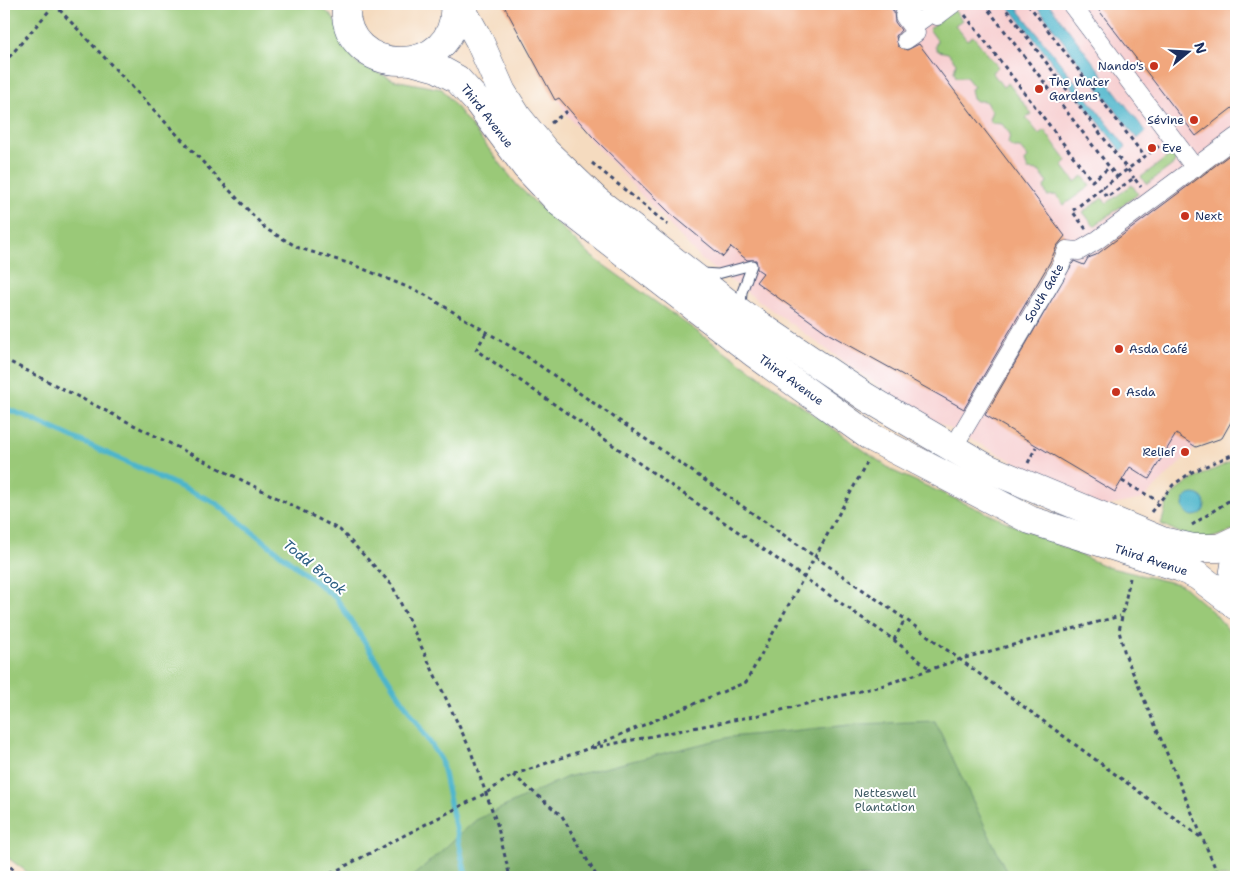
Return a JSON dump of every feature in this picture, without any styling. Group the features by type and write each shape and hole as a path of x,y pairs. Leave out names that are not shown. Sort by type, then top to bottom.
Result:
{"main road":[{"path":"411,61 428,55 441,44 451,29 454,4"},
{"name":"Third Avenue","path":"459,4 479,40 502,92 517,116 546,152 597,201 741,314 866,397 987,468 1162,541 1194,548 1219,548 1236,540"},
{"name":"Third Avenue","path":"344,6 348,25 355,39 366,50 380,58 395,62 411,61 437,68 457,79 477,101 526,167 560,203 755,354 879,441 1030,520 1180,568 1198,576 1236,605"},
{"path":"1236,559 1232,583 1236,605"}],"street":[{"path":"894,4 916,32 906,40"},
{"path":"902,4 917,23 934,11 937,16 957,8"},
{"path":"1071,4 1195,168"},
{"name":"South Gate","path":"960,436 1060,267 1067,250 1080,251 1096,241 1236,137"}],"lane":[{"path":"684,271 718,274 752,265 742,292 741,314"}],"path":[{"path":"4,62 55,4 266,229 299,248 351,264 422,293 523,354 905,618 1203,839"},
{"path":"68,4 71,7 74,4"},
{"path":"984,4 1117,177"},
{"path":"1002,4 1152,201"},
{"path":"1028,4 1145,157"},
{"path":"957,8 1092,181 1110,167"},
{"path":"553,130 548,125 570,109"},
{"path":"1096,241 1072,211 1172,137"},
{"path":"590,161 671,228"},
{"path":"1101,189 1107,197 1134,178"},
{"path":"486,332 476,350 894,640 931,670"},
{"path":"4,359 340,530 392,585 470,749 497,824 510,877"},
{"path":"324,877 486,793 514,775 584,750 746,682 879,441"},
{"path":"1034,470 1025,465 1036,447"},
{"path":"1150,513 1173,484 1192,472 1236,452"},
{"path":"1122,481 1158,501"},
{"path":"1186,529 1236,496"},
{"path":"1130,578 1118,631 1125,654 1219,877"},
{"path":"584,750 769,712 881,686 962,659 1120,616"},
{"path":"894,640 905,618"},
{"path":"514,775 562,816 597,877"},
{"path":"4,862 24,877"}],"shaded area":[{"path":"503,4 917,4 921,10 929,4 1236,4 1236,408 1143,499 1102,507 906,406 703,261 567,115"}],"green space":[{"path":"4,4 317,4 332,16 356,63 394,80 442,89 517,185 591,256 893,471 1107,567 1182,585 1215,614 1236,639 1236,877 34,877 4,855"},
{"name":"The Water Gardens","path":"954,10 962,20 955,25 967,40 973,36 998,67 992,72 1003,87 1008,83 1032,114 1026,118 1039,134 1044,130 1067,161 1062,165 1075,182 1083,176 1090,186 1064,205 1056,195 1047,196 1044,187 1047,182 1039,171 1028,170 1025,162 1028,157 1020,148 1013,148 1008,144 1010,134 1002,124 992,123 989,119 992,111 985,101 973,99 971,89 974,87 966,77 956,77 954,72 956,63 948,53 938,51 935,47 937,40 929,29"},
{"path":"1173,153 1176,157 1174,164 1147,184 1141,177"},
{"path":"1132,185 1138,194 1094,226 1083,212 1102,198 1107,203"},
{"path":"1236,458 1236,530 1199,542 1161,524 1168,501 1177,491 1192,480"},
{"name":"Netteswell Plantation","path":"935,721 1009,877 412,877 476,820 567,777 730,737 860,724"}],"water":[{"path":"1007,4 1014,4 1126,147 1121,151"},
{"path":"1035,4 1049,4 1146,132 1137,139"},
{"path":"1190,494 1198,494 1205,501 1205,509 1198,516 1190,516 1183,509 1183,501"}],"building":[{"path":"503,4 888,4 894,12 895,22 901,30 896,36 898,46 907,50 919,44 1065,236 1057,246 1050,262 964,409 829,334 756,282 763,273 757,269 756,260 747,260 731,247 723,257 670,213 592,136 559,98 555,100"},
{"path":"1094,4 1236,4 1236,105 1196,136"},
{"path":"1236,150 1236,413 1222,438 1196,447 1176,434 1149,479 1130,467 1115,492 985,415 1074,261 1084,265 1088,258 1096,255"}],"waterway":[{"name":"Todd Brook","path":"4,408 28,417 216,503 336,598 441,760 466,877"}],"place":[{"name":"Nando's","path":"1154,66"},
{"name":"The Water Gardens","path":"1039,89"},
{"name":"Sévine","path":"1194,120"},
{"name":"Eve","path":"1152,148"},
{"name":"Next","path":"1185,216"},
{"name":"Asda Café","path":"1119,349"},
{"name":"Asda","path":"1116,392"},
{"name":"Relief","path":"1185,452"}]}
